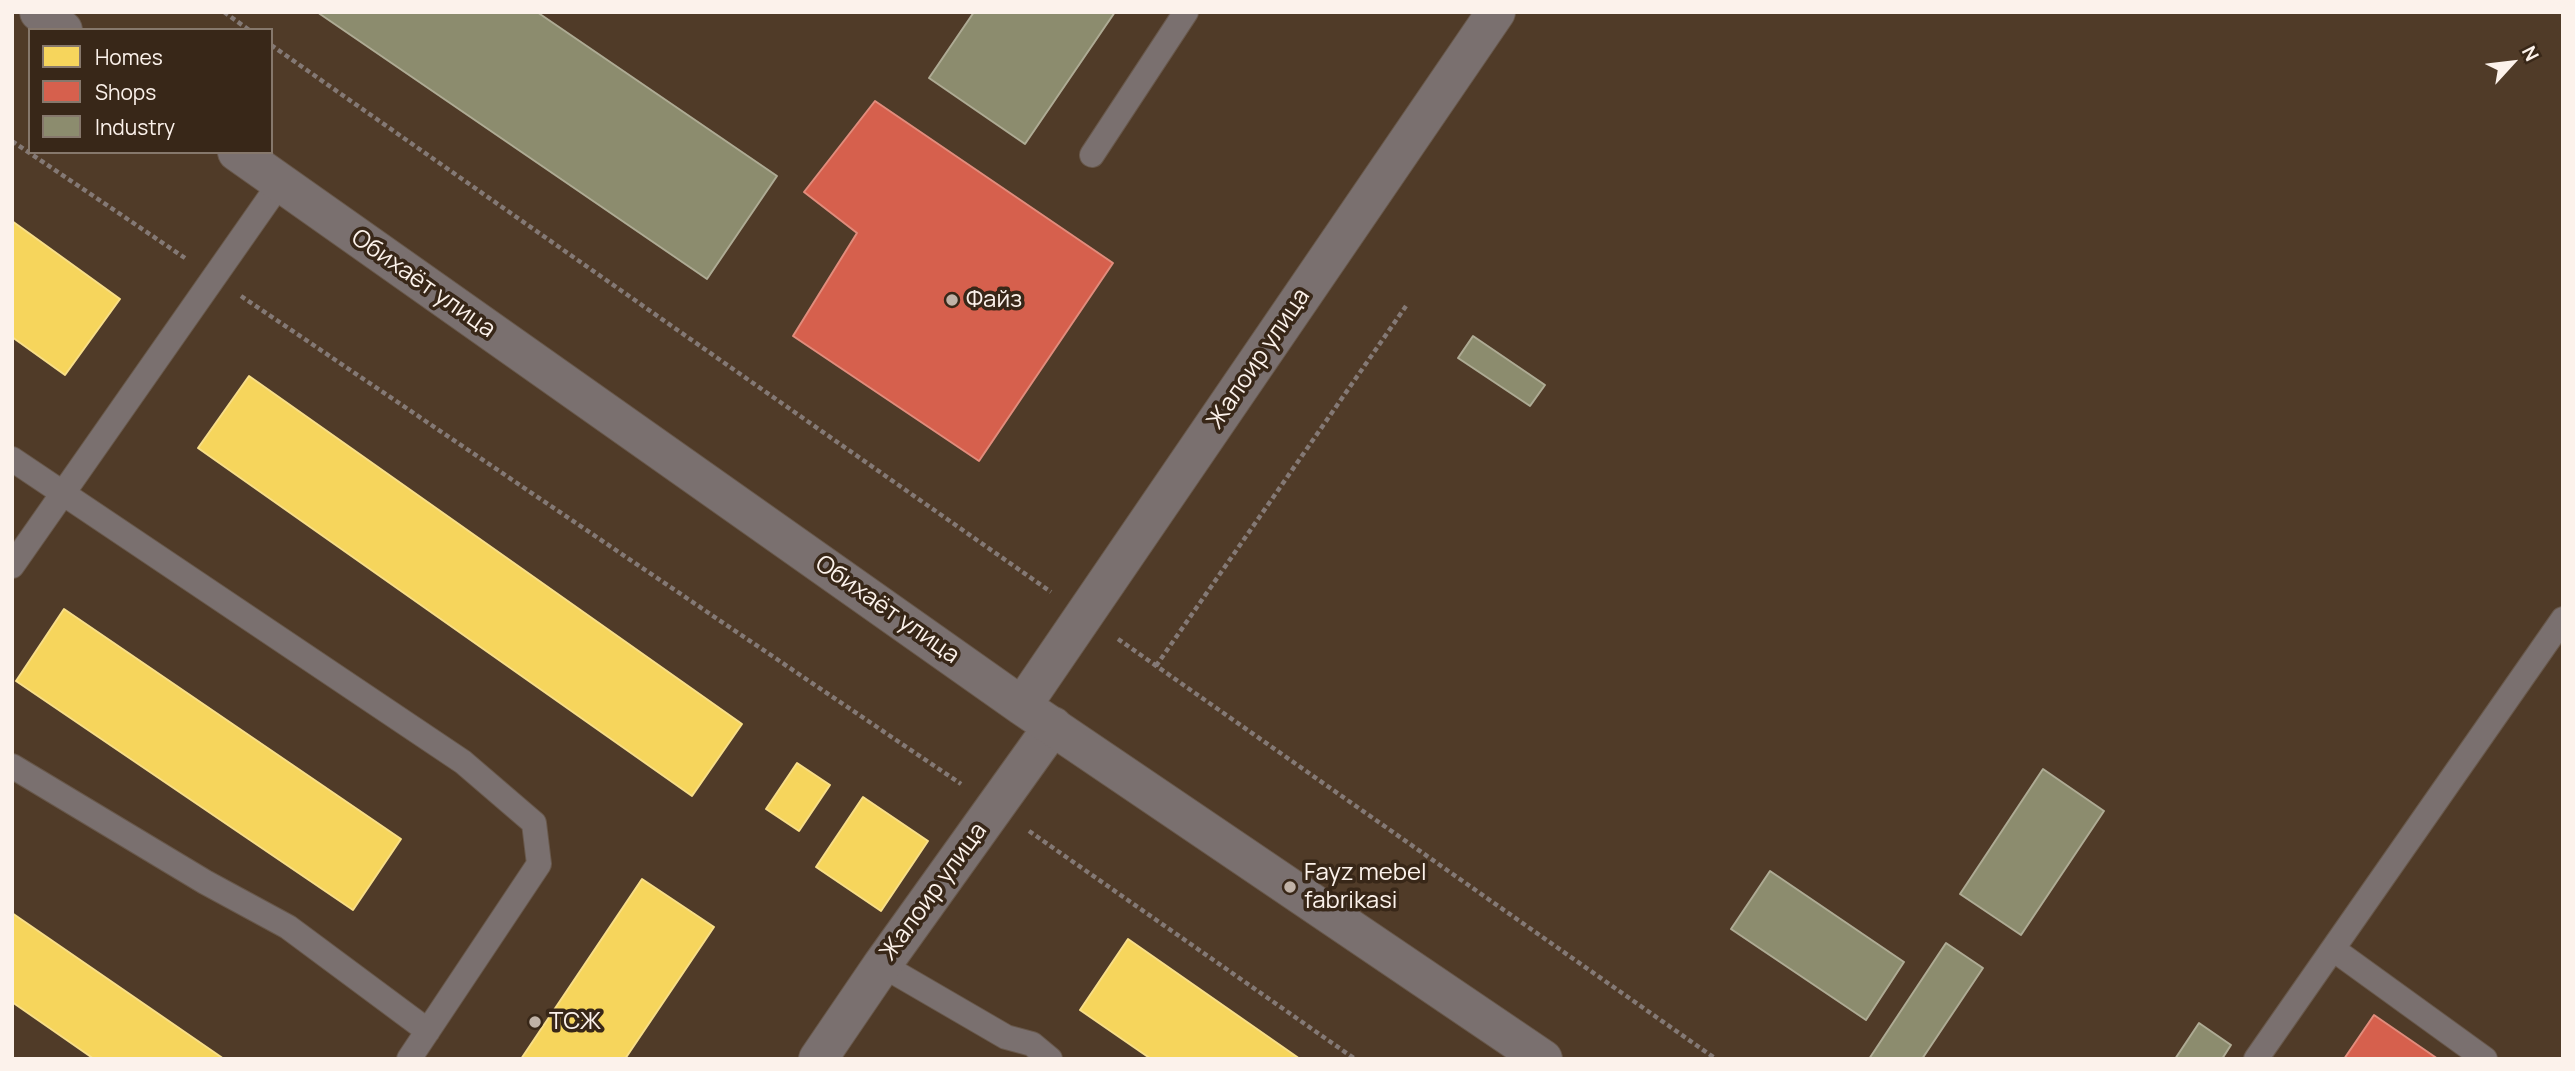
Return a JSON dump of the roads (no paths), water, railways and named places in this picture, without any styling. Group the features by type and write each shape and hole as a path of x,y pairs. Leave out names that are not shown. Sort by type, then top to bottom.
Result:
{"street":[{"name":"Жалоир улица","path":"818,1059 995,807 1084,615 1496,12"},
{"name":"Обихаёт улица","path":"240,154 1038,716 1543,1059"}],"lane":[{"path":"1092,155 1186,12"},
{"path":"12,566 281,183"},
{"path":"12,459 463,762 534,823 539,864 409,1059"},
{"path":"2256,1059 2563,619"},
{"path":"12,765 205,881 288,927 428,1031"},
{"path":"2333,949 2485,1059"},
{"path":"882,965 1006,1037 1032,1044 1050,1059"}],"place":[{"name":"Файз","path":"952,300"},
{"name":"Fayz mebel fabrikasi","path":"1290,887"},
{"name":"ТСЖ","path":"535,1022"}]}
